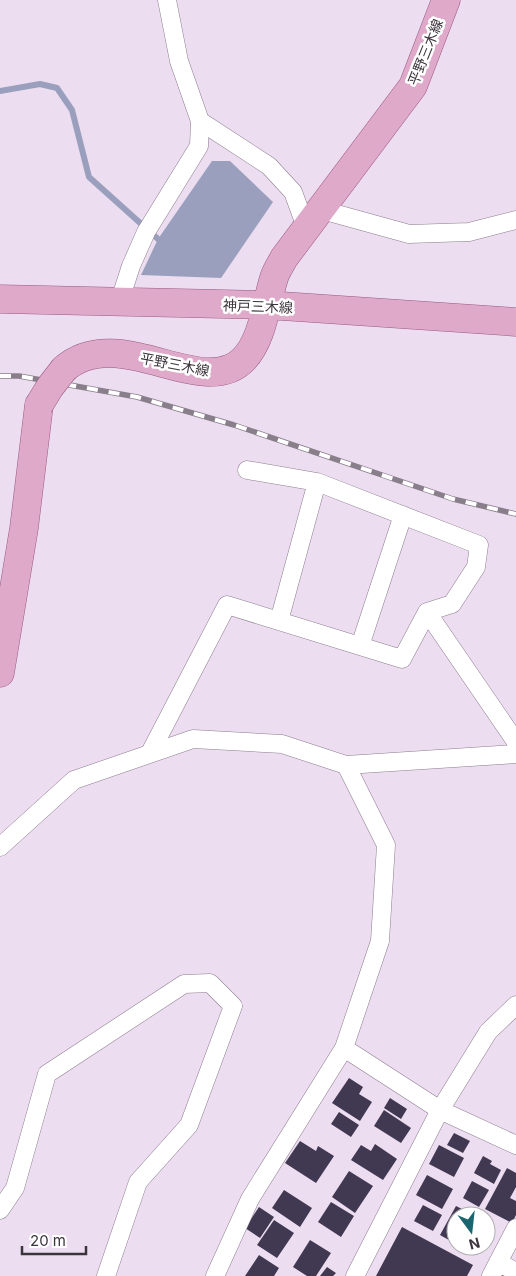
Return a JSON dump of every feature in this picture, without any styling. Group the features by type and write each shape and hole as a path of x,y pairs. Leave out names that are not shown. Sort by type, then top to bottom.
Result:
{"main road":[{"name":"平野三木線","path":"0,673 24,528 39,405 50,386 64,369 74,361 98,353 117,352 197,371 217,373 232,369 245,358 255,342 268,305 274,276 284,258 413,86 446,0"},
{"name":"神戸三木線","path":"0,299 268,305 516,322"}],"street":[{"path":"119,303 131,266 148,229 199,146 200,121 179,62 167,0"},
{"path":"200,121 268,166 293,192 314,220 409,234 469,232 516,220"},
{"path":"150,753 227,605 402,659 427,612 452,604 476,567 479,545 317,482 246,470"},
{"path":"279,621 317,482"},
{"path":"360,646 403,515"},
{"path":"427,612 516,742"},
{"path":"0,847 74,780 193,739 282,744 346,765 516,754"},
{"path":"215,1276 250,1199 344,1048 380,941 386,845 346,765"},
{"path":"0,1210 15,1188 46,1074 184,984 210,983 233,1006 189,1125 138,1182 106,1276"},
{"path":"355,1276 440,1110 488,1032 516,1005"},
{"path":"344,1048 440,1110 516,1145"},
{"path":"516,1228 495,1269 516,1272"}],"water":[{"path":"212,161 230,161 273,202 221,278 141,275 158,239"}],"building":[{"path":"349,1078 363,1087 359,1094 372,1102 360,1121 332,1103"},
{"path":"390,1098 407,1109 401,1119 384,1108"},
{"path":"384,1110 411,1128 401,1143 374,1126"},
{"path":"339,1112 359,1125 351,1137 331,1124"},
{"path":"454,1133 470,1141 463,1153 447,1145"},
{"path":"300,1141 316,1151 318,1146 334,1156 316,1183 285,1163"},
{"path":"375,1144 397,1159 383,1180 351,1160 361,1145 371,1151"},
{"path":"439,1145 464,1158 454,1177 429,1164"},
{"path":"483,1156 492,1161 490,1164 501,1170 494,1184 474,1173"},
{"path":"507,1168 516,1173 516,1187 510,1198 516,1201 516,1215 512,1223 496,1215 496,1206 487,1206"},
{"path":"349,1171 373,1186 355,1213 332,1197"},
{"path":"427,1175 453,1189 442,1209 416,1195"},
{"path":"472,1181 489,1190 480,1206 463,1198"},
{"path":"284,1190 312,1208 300,1227 272,1208"},
{"path":"331,1202 354,1216 341,1237 318,1222"},
{"path":"423,1205 442,1215 433,1231 414,1221"},
{"path":"259,1207 274,1217 260,1238 245,1228"},
{"path":"274,1220 294,1233 277,1258 257,1245"},
{"path":"446,1224 446,1238 440,1235"},
{"path":"402,1227 446,1251 446,1256 456,1256 473,1265 467,1276 376,1276"},
{"path":"310,1240 331,1253 316,1276 307,1276 293,1267"},
{"path":"259,1255 279,1268 274,1276 245,1276"},
{"path":"327,1267 336,1273 333,1276 320,1276"}],"waterway":[{"path":"0,91 40,84 57,88 72,110 89,177 158,239"}],"railway":[{"path":"0,376 19,376 137,397 234,425 453,499 516,514"}]}
